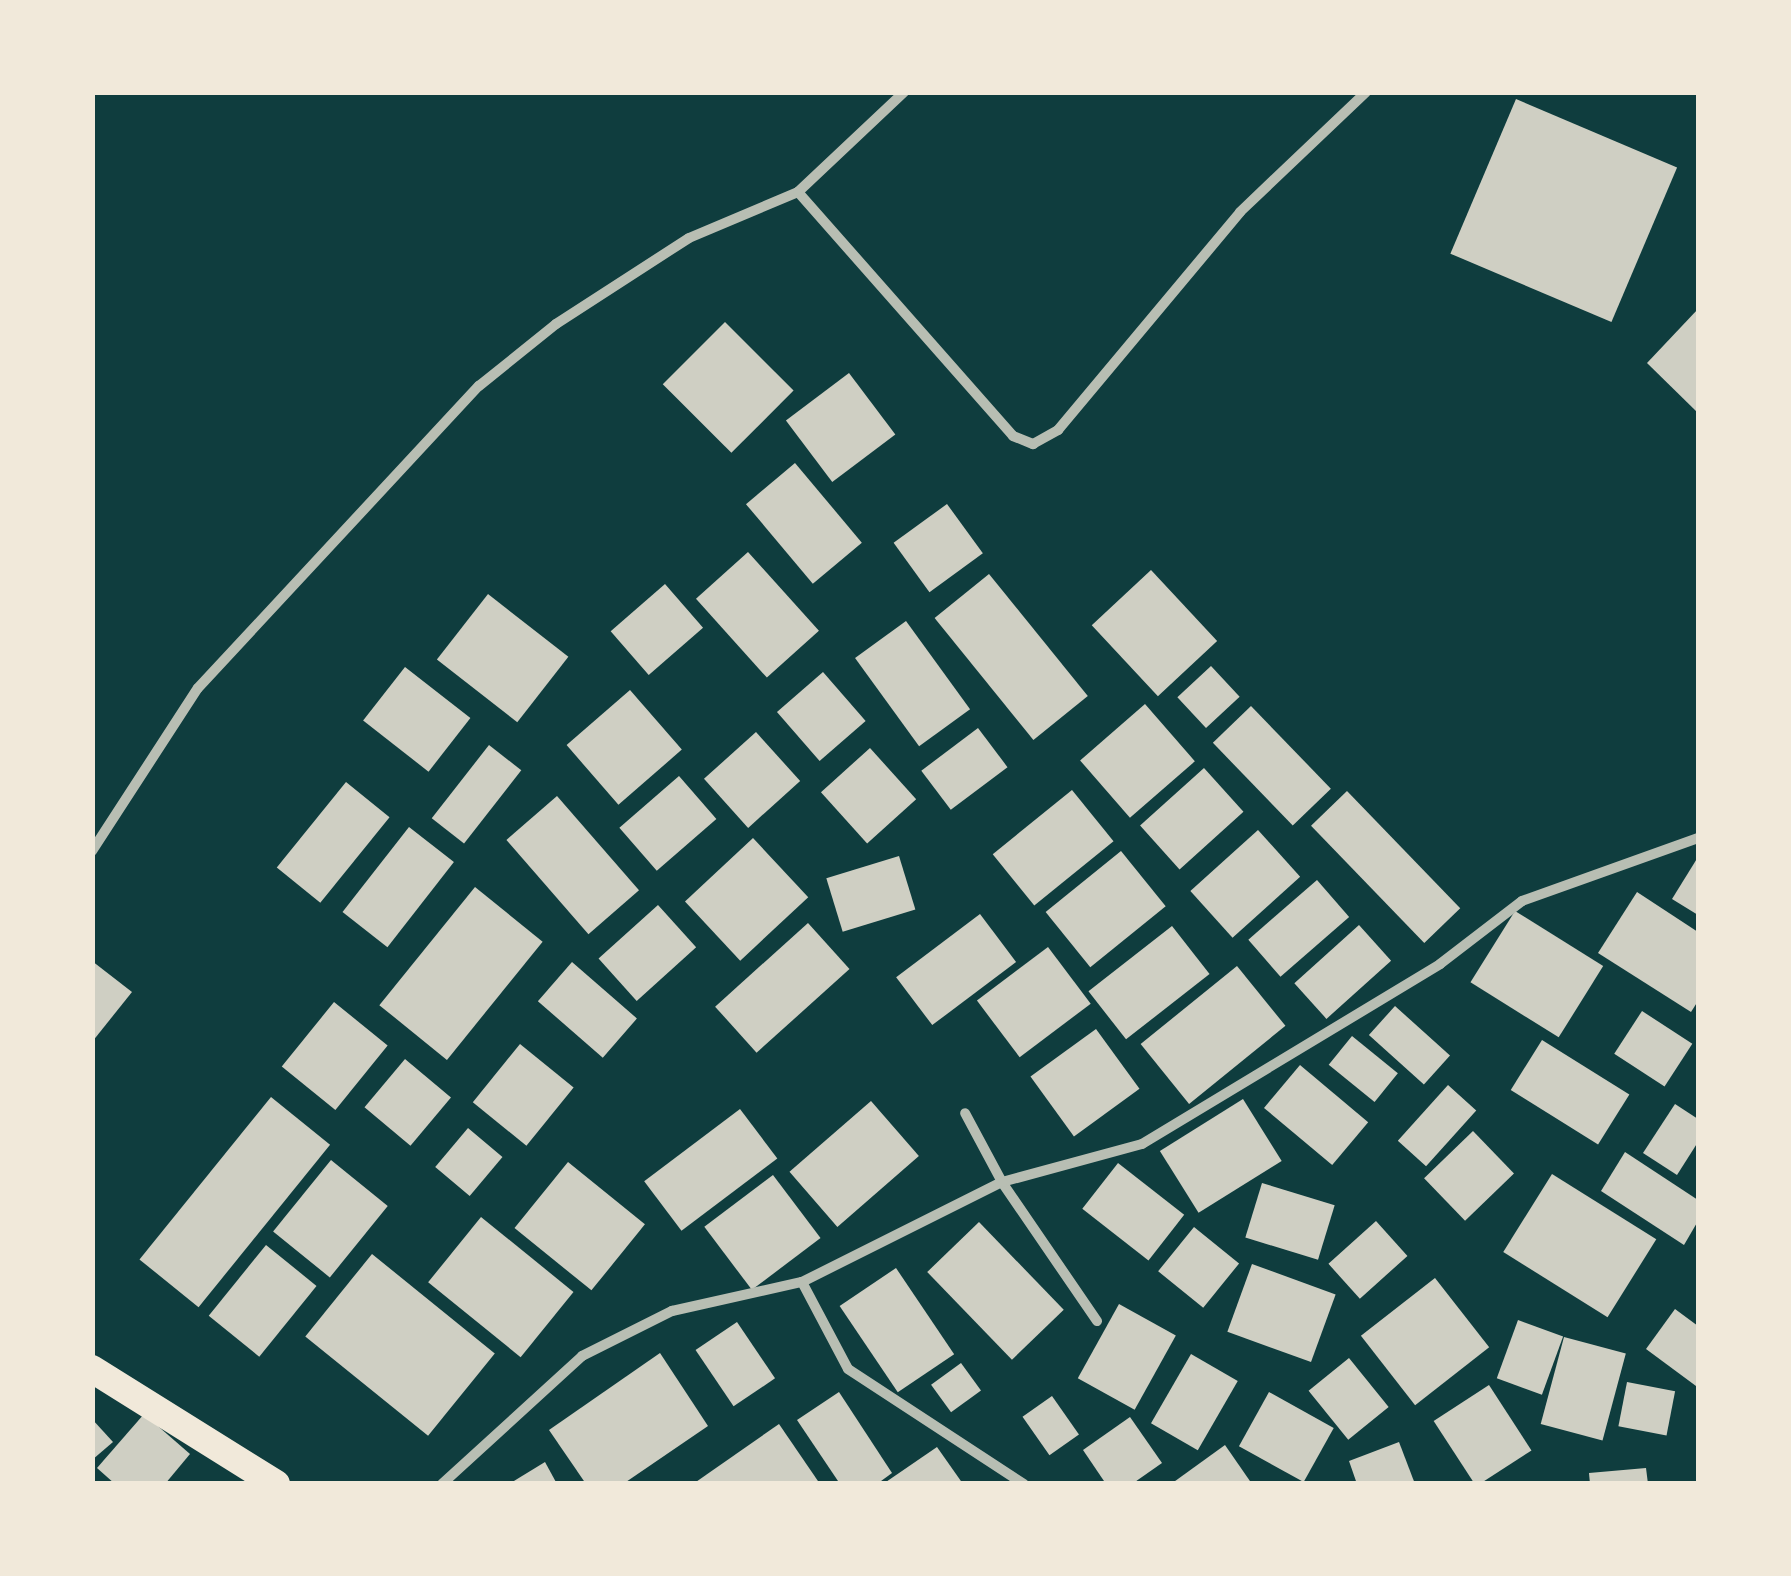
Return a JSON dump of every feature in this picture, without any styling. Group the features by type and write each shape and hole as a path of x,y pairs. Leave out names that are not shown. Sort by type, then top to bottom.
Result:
{"highway":[{"path":"92,1369 276,1484"}],"street":[{"path":"92,851 198,688 479,386 556,324 689,238 798,192 904,92"},
{"path":"798,192 1012,436 1033,444 1058,430 1240,212 1366,92"},
{"path":"442,1484 582,1356 672,1311 802,1282 1002,1182 1142,1144 1440,964 1522,902 1698,838"},
{"path":"965,1113 1002,1182 1098,1321"},
{"path":"802,1282 848,1369 1024,1484"}],"building":[{"path":"1516,99 1677,167 1611,322 1450,254"},
{"path":"1698,309 1698,413 1647,363"},
{"path":"725,322 794,391 731,453 663,384"},
{"path":"849,373 895,434 832,482 786,421"},
{"path":"795,463 862,543 813,584 746,504"},
{"path":"947,504 983,553 929,592 894,543"},
{"path":"748,552 819,631 767,678 696,599"},
{"path":"1151,570 1217,641 1158,696 1092,625"},
{"path":"989,574 1088,696 1033,740 935,618"},
{"path":"665,584 703,628 649,675 611,631"},
{"path":"488,594 568,657 517,722 437,659"},
{"path":"906,621 970,709 919,746 855,658"},
{"path":"1211,666 1240,697 1206,728 1177,697"},
{"path":"405,667 470,718 429,772 363,721"},
{"path":"823,672 866,721 820,761 777,712"},
{"path":"630,690 682,750 618,805 567,745"},
{"path":"1145,704 1195,761 1130,818 1080,760"},
{"path":"1251,706 1331,789 1293,826 1213,743"},
{"path":"978,728 1007,767 951,810 921,771"},
{"path":"756,732 800,781 748,828 704,779"},
{"path":"489,745 521,770 464,844 432,818"},
{"path":"870,748 916,799 867,843 821,792"},
{"path":"1204,768 1243,812 1180,869 1140,826"},
{"path":"679,776 716,819 657,871 619,828"},
{"path":"346,782 390,817 320,903 277,867"},
{"path":"1072,790 1114,841 1034,905 993,854"},
{"path":"1347,791 1460,908 1424,943 1311,826"},
{"path":"557,796 639,890 588,934 506,840"},
{"path":"409,827 454,862 387,947 343,912"},
{"path":"1258,830 1300,877 1233,938 1190,891"},
{"path":"753,838 808,897 740,961 685,901"},
{"path":"1121,851 1166,906 1090,967 1046,912"},
{"path":"899,856 915,910 843,932 826,878"},
{"path":"1698,857 1698,915 1672,899"},
{"path":"1317,880 1349,917 1280,977 1248,940"},
{"path":"475,887 543,942 447,1060 379,1005"},
{"path":"1637,892 1698,932 1698,1001 1691,1012 1598,953"},
{"path":"658,905 696,947 637,1001 599,959"},
{"path":"1515,911 1603,966 1559,1037 1470,982"},
{"path":"980,914 1016,962 932,1025 896,977"},
{"path":"808,923 849,969 757,1053 715,1007"},
{"path":"1359,925 1391,961 1326,1019 1294,983"},
{"path":"1172,926 1210,974 1126,1039 1088,991"},
{"path":"1048,947 1091,1004 1020,1057 977,1001"},
{"path":"92,961 132,992 92,1042"},
{"path":"572,962 637,1018 603,1058 538,1001"},
{"path":"1237,966 1285,1026 1189,1104 1141,1044"},
{"path":"334,1002 388,1045 335,1110 282,1067"},
{"path":"1395,1006 1450,1056 1424,1084 1369,1035"},
{"path":"1642,1011 1692,1044 1665,1086 1614,1054"},
{"path":"1096,1029 1139,1089 1074,1136 1030,1077"},
{"path":"1352,1036 1398,1073 1375,1102 1329,1065"},
{"path":"1542,1040 1629,1095 1598,1145 1511,1090"},
{"path":"520,1044 574,1087 526,1146 473,1102"},
{"path":"405,1059 451,1098 410,1146 365,1107"},
{"path":"1300,1065 1368,1122 1332,1165 1264,1108"},
{"path":"1448,1085 1476,1110 1426,1166 1398,1141"},
{"path":"271,1097 330,1145 199,1307 139,1259"},
{"path":"1243,1099 1282,1161 1199,1213 1160,1151"},
{"path":"871,1101 919,1156 837,1227 789,1172"},
{"path":"1675,1104 1698,1119 1698,1142 1677,1175 1643,1153"},
{"path":"740,1109 777,1159 681,1231 644,1181"},
{"path":"468,1128 502,1157 470,1196 435,1167"},
{"path":"1473,1131 1514,1173 1465,1221 1424,1178"},
{"path":"1625,1152 1698,1200 1698,1221 1684,1245 1601,1191"},
{"path":"331,1160 388,1206 330,1277 273,1231"},
{"path":"568,1162 645,1224 591,1290 515,1228"},
{"path":"1118,1163 1184,1215 1148,1260 1082,1209"},
{"path":"1552,1174 1656,1239 1608,1317 1503,1252"},
{"path":"773,1175 821,1238 752,1290 704,1227"},
{"path":"1262,1183 1335,1205 1318,1260 1245,1238"},
{"path":"481,1217 573,1292 521,1357 428,1282"},
{"path":"1376,1221 1407,1256 1360,1299 1328,1264"},
{"path":"979,1222 1064,1310 1012,1360 927,1272"},
{"path":"1194,1227 1239,1264 1203,1308 1158,1271"},
{"path":"266,1245 317,1286 259,1357 209,1316"},
{"path":"372,1254 495,1353 428,1436 305,1336"},
{"path":"1252,1264 1336,1294 1311,1362 1227,1332"},
{"path":"896,1268 954,1354 898,1392 840,1306"},
{"path":"1435,1278 1489,1347 1415,1405 1361,1336"},
{"path":"1119,1304 1176,1336 1135,1410 1078,1378"},
{"path":"1675,1309 1698,1326 1696,1386 1646,1349"},
{"path":"1518,1320 1563,1336 1542,1395 1497,1378"},
{"path":"737,1322 775,1378 734,1406 696,1350"},
{"path":"1564,1337 1626,1354 1603,1440 1541,1424"},
{"path":"660,1353 708,1426 623,1484 586,1484 549,1430"},
{"path":"1191,1354 1238,1381 1198,1450 1151,1423"},
{"path":"1349,1358 1389,1407 1348,1440 1309,1391"},
{"path":"961,1363 981,1391 951,1412 931,1385"},
{"path":"1627,1382 1675,1391 1667,1436 1618,1426"},
{"path":"1489,1385 1531,1450 1475,1484 1434,1421"},
{"path":"839,1392 892,1473 877,1484 840,1484 797,1420"},
{"path":"1269,1392 1334,1428 1304,1482 1239,1446"},
{"path":"1052,1396 1079,1435 1049,1455 1023,1417"},
{"path":"144,1414 190,1454 165,1484 115,1484 97,1468"},
{"path":"1130,1417 1162,1463 1132,1484 1106,1484 1083,1450"},
{"path":"92,1419 113,1442 92,1460"},
{"path":"779,1424 820,1484 693,1484"},
{"path":"1399,1442 1415,1484 1357,1484 1349,1461"},
{"path":"1225,1445 1252,1484 1171,1484"},
{"path":"937,1447 963,1484 883,1484"},
{"path":"545,1462 557,1484 509,1484"},
{"path":"1646,1468 1648,1484 1590,1484 1589,1473"}]}
